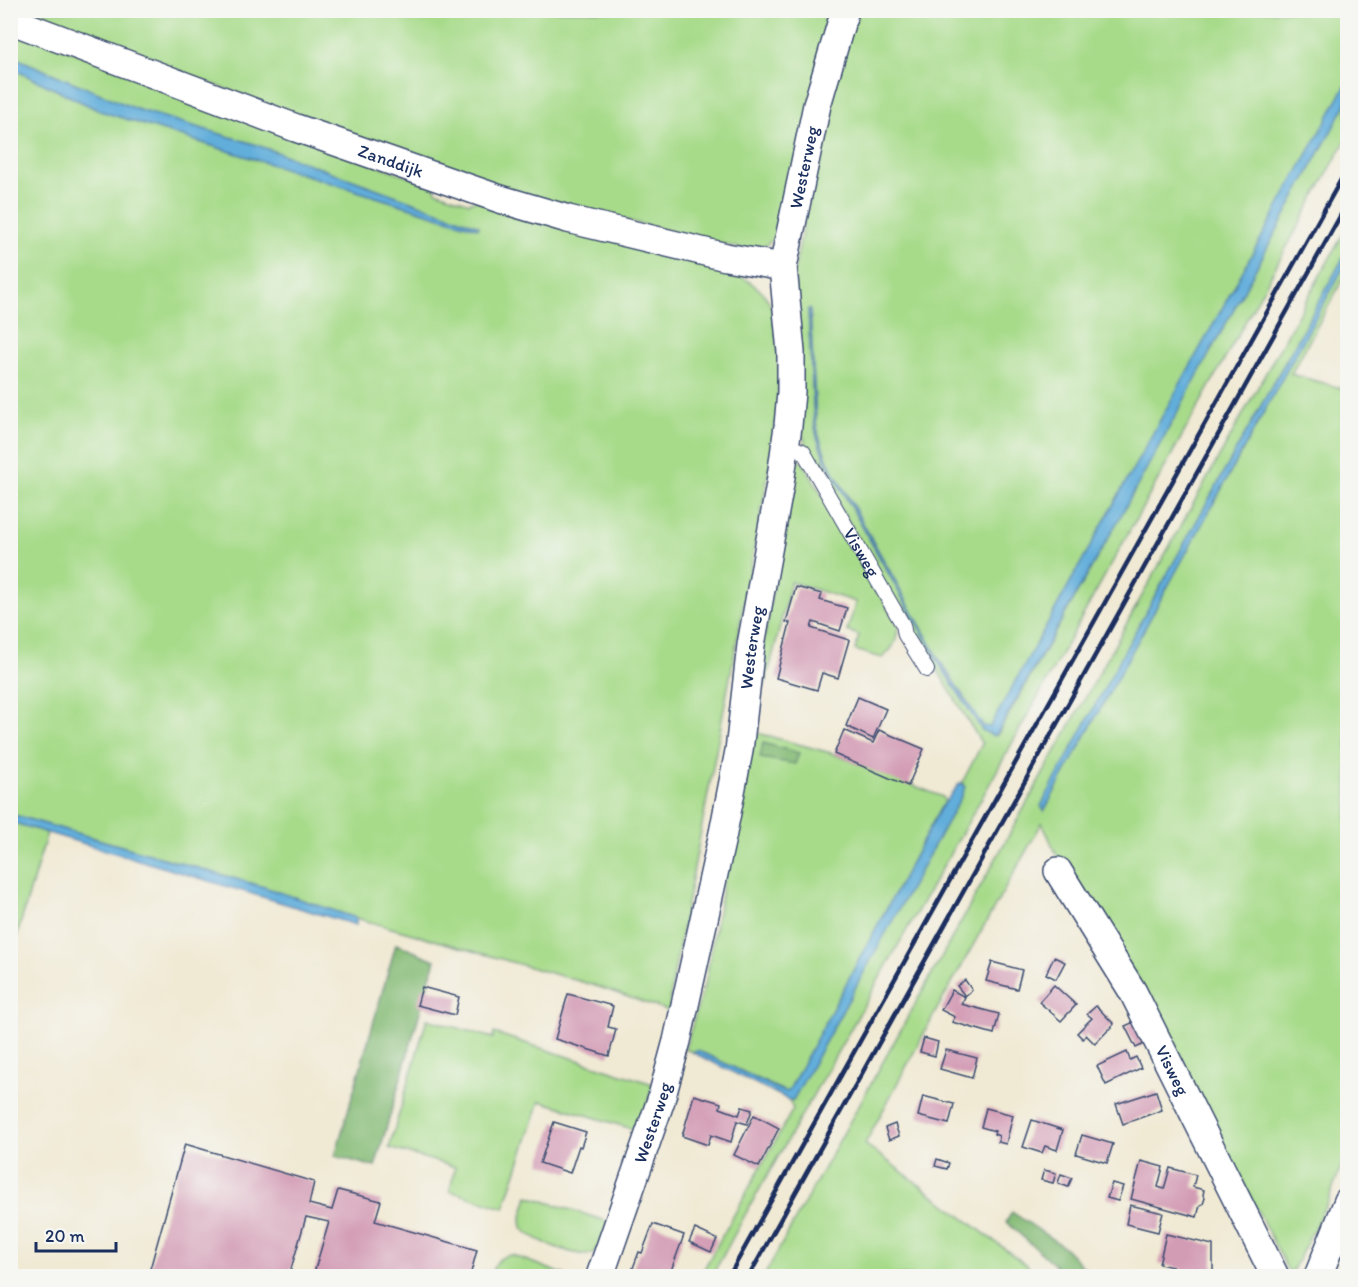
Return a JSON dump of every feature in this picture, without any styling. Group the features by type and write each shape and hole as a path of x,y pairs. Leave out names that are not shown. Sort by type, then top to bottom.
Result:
{"street":[{"name":"Westerweg","path":"600,1276 661,1100 677,1041 707,914 739,751 751,645 786,445 791,392 791,352 783,267 817,105 845,10"},
{"name":"Zanddijk","path":"10,20 307,132 500,199 568,219 726,258 783,267"},
{"name":"Visweg","path":"1058,871 1133,992 1275,1276"},
{"path":"1318,1276 1339,1249 1347,1201"}],"lane":[{"name":"Visweg","path":"786,445 803,451 903,625 905,635 927,670"}],"green space":[{"path":"13,11 836,11 781,227 767,244 747,250 499,189"},
{"path":"856,11 1347,11 1347,84 990,727 983,727 942,664 828,461 816,422 810,309 808,309 814,422 826,462 940,665 982,730 996,736 1119,519 1347,102 1347,138 984,794 712,1276 700,1276 793,1109 789,1100 793,1100 961,797 964,784 962,783 982,744 824,482 810,456 801,429 794,272 823,123"},
{"path":"10,28 434,186 436,191 469,203 476,200 706,262 748,281 756,286 768,300 774,316 778,360 777,410 771,460 672,984 669,1011 593,985 356,918 264,887 11,814 11,68 100,111 447,219 478,228 479,226 254,144 136,109 11,56"},
{"path":"1347,227 1347,251 1125,650 1044,811 1347,261 1347,272 1291,374 1348,390 1347,1151 1328,1201 1292,1272 1288,1271 1160,1017 1061,864 1042,823 936,1011 865,1144 1041,1276 764,1276"},
{"path":"795,459 804,464 898,626 898,631 892,647 882,658 855,650 859,635 847,631 856,602 791,582 766,682 762,688 757,682"},
{"path":"750,731 831,753 943,797 945,803 786,1092 697,1050 692,1052 685,1049 706,979"},
{"path":"763,743 799,753 795,764 760,758"},
{"path":"10,822 47,833 11,956"},
{"path":"396,944 435,960 375,1167 335,1156"},
{"path":"427,1019 493,1038 494,1033 653,1084 639,1131 540,1101 504,1208 450,1191 455,1167 389,1148"},
{"path":"528,1196 609,1222 599,1246 592,1254 576,1253 545,1243 528,1233 522,1228 521,1220"},
{"path":"1012,1212 1064,1247 1092,1276 1049,1276 1056,1266 1006,1222"},
{"path":"512,1255 567,1276 491,1276 495,1264 500,1259"}],"water":[{"path":"11,56 136,109 254,144 479,226 478,228 447,219 100,111 11,68"},
{"path":"1347,83 1347,102 1119,519 996,735 991,735 982,730 940,665 826,462 814,422 808,309 810,309 816,422 828,461 942,664 983,726 990,727"},
{"path":"1347,251 1347,261 1044,811 1041,806 1125,650"},
{"path":"962,783 965,787 961,797 793,1100 692,1052 697,1050 780,1090 786,1092 789,1090 940,809"},
{"path":"10,814 264,887 356,918 356,925 11,822"}],"building":[{"path":"796,587 822,594 820,600 847,608 840,631 813,622 811,628 849,640 838,678 822,673 817,690 776,678 790,623 786,622"},
{"path":"858,697 886,709 873,739 846,726"},
{"path":"844,730 873,743 879,730 924,749 908,786 834,754"},
{"path":"1054,957 1065,962 1056,979 1046,974"},
{"path":"992,962 1022,970 1017,989 986,981"},
{"path":"965,980 972,990 965,996 957,986"},
{"path":"1054,985 1076,1005 1061,1021 1039,1002"},
{"path":"422,987 459,997 455,1015 417,1005"},
{"path":"952,990 965,997 961,1004 999,1014 994,1034 952,1022 955,1017 941,1010"},
{"path":"568,994 613,1006 608,1027 616,1029 609,1056 555,1039"},
{"path":"1096,1006 1114,1024 1095,1044 1086,1035 1083,1039 1077,1033 1092,1018 1087,1014"},
{"path":"1134,1022 1144,1044 1136,1048 1125,1026"},
{"path":"924,1038 938,1042 935,1056 920,1052"},
{"path":"946,1050 977,1058 972,1078 940,1069"},
{"path":"1127,1052 1130,1060 1136,1057 1141,1068 1106,1085 1097,1066"},
{"path":"1156,1091 1162,1110 1123,1124 1116,1104"},
{"path":"694,1095 721,1103 720,1108 739,1115 742,1107 752,1110 747,1124 737,1121 731,1142 711,1135 708,1145 682,1136"},
{"path":"923,1096 954,1104 949,1124 918,1116"},
{"path":"986,1108 1013,1115 1006,1144 998,1142 999,1136 994,1134 995,1131 981,1127"},
{"path":"754,1115 779,1128 759,1167 734,1155"},
{"path":"1032,1120 1063,1130 1057,1150 1045,1146 1042,1153 1023,1147"},
{"path":"554,1122 586,1132 570,1173 540,1163"},
{"path":"895,1124 899,1136 889,1140 885,1128"},
{"path":"1082,1135 1113,1144 1107,1163 1076,1154"},
{"path":"185,1144 314,1182 309,1204 332,1210 338,1190 381,1201 375,1221 477,1250 470,1276 313,1276 329,1222 306,1217 289,1276 148,1276"},
{"path":"937,1159 949,1163 947,1169 935,1166"},
{"path":"1141,1161 1163,1167 1158,1187 1164,1189 1170,1168 1196,1175 1193,1187 1204,1190 1205,1198 1203,1204 1200,1205 1197,1217 1131,1199"},
{"path":"1044,1170 1056,1173 1053,1183 1041,1180"},
{"path":"1061,1174 1072,1178 1068,1187 1058,1183"},
{"path":"1112,1183 1123,1186 1118,1201 1107,1198"},
{"path":"1130,1205 1163,1213 1158,1232 1126,1224"},
{"path":"653,1224 684,1235 669,1276 630,1276 639,1252 642,1253"},
{"path":"695,1229 717,1239 711,1252 689,1242"},
{"path":"1166,1234 1213,1245 1213,1276 1182,1276 1182,1269 1159,1264"}],"railway":[{"path":"729,1276 1348,167"},
{"path":"749,1276 1348,202"}]}
